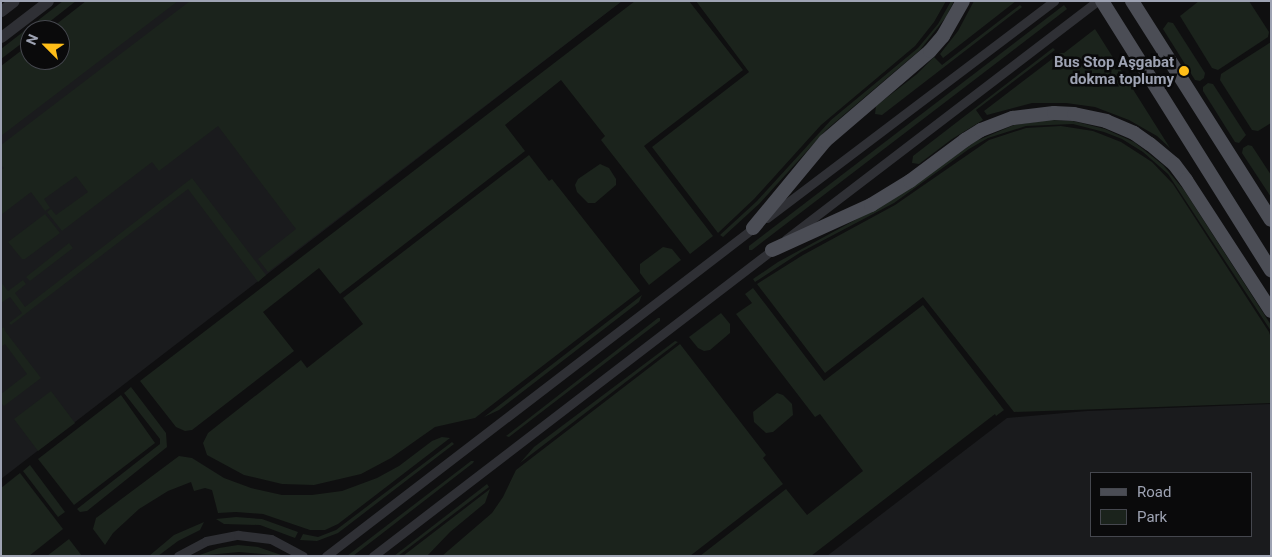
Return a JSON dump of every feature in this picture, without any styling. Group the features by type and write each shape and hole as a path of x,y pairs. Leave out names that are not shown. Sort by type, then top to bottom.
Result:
{"main road":[{"path":"753,228 825,141 858,111 922,60 943,36 963,1"},
{"path":"1102,1 1271,270"},
{"path":"1132,1 1271,220"},
{"path":"772,250 847,218 871,205 910,181 981,130 1013,118 1054,113 1074,114 1106,121 1134,133 1174,164 1271,311"}],"street":[{"path":"1,11 14,1"},
{"path":"1,37 48,1"},
{"path":"326,556 753,228 1054,1"},
{"path":"373,556 1097,1"},
{"path":"178,556 206,541 238,535 271,539 304,556"}],"shaded area":[{"path":"160,1 622,1 1,479 1,124"},
{"path":"1271,404 1271,556 827,556 1007,418 1087,411"}],"green space":[{"path":"63,1 76,1 52,20 38,20"},
{"path":"86,1 178,1 1,136 1,66 20,52 20,70 70,70 70,20 62,20"},
{"path":"190,1 622,1 268,272 258,259 296,229 218,126 159,171 152,162 62,231 47,212 51,209 56,215 88,192 76,176 44,199 50,208 45,211 31,192 1,215 1,170 4,168 1,165 1,145"},
{"path":"635,1 689,1 743,70 644,146 713,236 690,254 601,140 605,136 561,80 505,125 525,151 340,294 319,268 263,312 294,351 192,430 185,431 176,427 140,381"},
{"path":"696,1 946,1 934,22 915,46 821,125 754,199 718,233 652,147 749,72"},
{"path":"951,1 954,1 946,17 920,50 826,130 760,203 723,237 720,235 757,201 831,120 918,48 938,24"},
{"path":"974,1 1016,1 943,58 940,54 958,31"},
{"path":"1199,1 1249,1 1269,32 1268,37 1218,70 1212,68 1180,16"},
{"path":"1020,5 1022,7 882,115 875,114 876,106 917,74 934,57 942,65"},
{"path":"1064,5 1067,9 752,250 749,250 749,246"},
{"path":"1168,22 1173,23 1205,73 1204,78 1200,81 1195,80 1163,29"},
{"path":"1095,29 1170,148 1157,136 1129,120 1095,107 1066,103 1032,103 987,115 984,111"},
{"path":"20,34 20,45 1,59 1,49"},
{"path":"1271,42 1271,123 1258,131 1252,130 1220,80 1221,74"},
{"path":"1053,48 1055,50 976,110 983,120 952,139 919,164 912,163 913,156"},
{"path":"1208,83 1213,84 1246,135 1239,143 1235,142 1203,91 1203,87"},
{"path":"1049,120 1073,121 1105,129 1134,142 1163,165 1184,190 1271,325 1271,331 1168,174 1143,152 1122,139 1073,124 1026,126 988,138 969,149 894,203 801,252 755,282 753,279 778,262 892,200 976,141 1014,125"},
{"path":"1061,126 1093,131 1121,142 1152,162 1173,184 1269,332 1271,338 1271,403 1014,412 923,297 825,373 757,284 803,255 895,205 989,140 1026,128"},
{"path":"1248,145 1252,146 1271,175 1271,197 1242,153 1243,148"},
{"path":"529,155 549,181 552,179 640,291 475,418 435,427 391,458 361,474 314,485 282,484 244,475 207,455 203,443 208,433 301,360 307,368 363,324 343,298"},
{"path":"600,164 609,168 616,179 616,185 595,203 588,203 577,192 575,185 578,179"},
{"path":"192,178 266,275 258,282 188,189 11,325 9,323 22,313 10,297 1,303 1,282 8,291 23,280 26,284 15,293 25,307"},
{"path":"45,214 60,233 25,259 22,259 8,242"},
{"path":"69,243 73,248 30,281 26,277"},
{"path":"663,247 672,249 681,260 649,285 640,273 640,264"},
{"path":"753,288 824,381 923,305 1004,410 996,416 995,414 811,556 700,556 786,489 807,515 863,471 820,414 815,417 736,314 752,303 745,294"},
{"path":"642,295 639,302 499,410 484,417"},
{"path":"721,313 730,324 730,333 710,350 704,351 698,348 689,337"},
{"path":"660,318 660,321 509,437 506,436"},
{"path":"4,327 5,331 41,378 4,406 1,403 1,394 27,374 5,344 1,347 1,329"},
{"path":"675,341 678,342 520,463 534,447"},
{"path":"680,344 766,455 763,458 783,484 690,556 442,556 492,513 503,497 516,470"},
{"path":"131,387 166,433 167,447 87,511 80,512 77,509 160,444 160,439 124,393"},
{"path":"51,391 75,423 38,451 14,419"},
{"path":"777,393 783,395 792,404 793,415 773,432 766,433 754,422 753,412"},
{"path":"121,395 155,443 74,505 38,459"},
{"path":"442,437 450,438 338,524 325,530 310,530 263,514 218,513 212,490 205,488 194,491 191,482 168,491 139,509 113,533 105,545 93,529 96,518 179,456 192,458 224,478 251,488 282,495 312,495 342,491 377,478 399,466 432,441"},
{"path":"452,442 454,444 338,533 317,541 300,540 303,534 318,537 336,530"},
{"path":"471,461 474,461 353,556 347,556"},
{"path":"30,465 65,512 58,517 23,471"},
{"path":"20,473 63,529 29,556 1,556 1,488"},
{"path":"487,484 489,487 398,556 394,556"},
{"path":"490,489 485,503 450,532 427,556 403,556"},
{"path":"236,517 262,519 298,532 295,538 260,525 224,524 216,519"},
{"path":"204,522 200,530 178,541 158,556 149,556 174,535"},
{"path":"69,539 82,556 47,556"},
{"path":"238,545 258,547 284,556 239,552 197,556 219,548"}],"place":[{"name":"Bus Stop Aşgabat dokma toplumy","path":"1184,71"}]}
